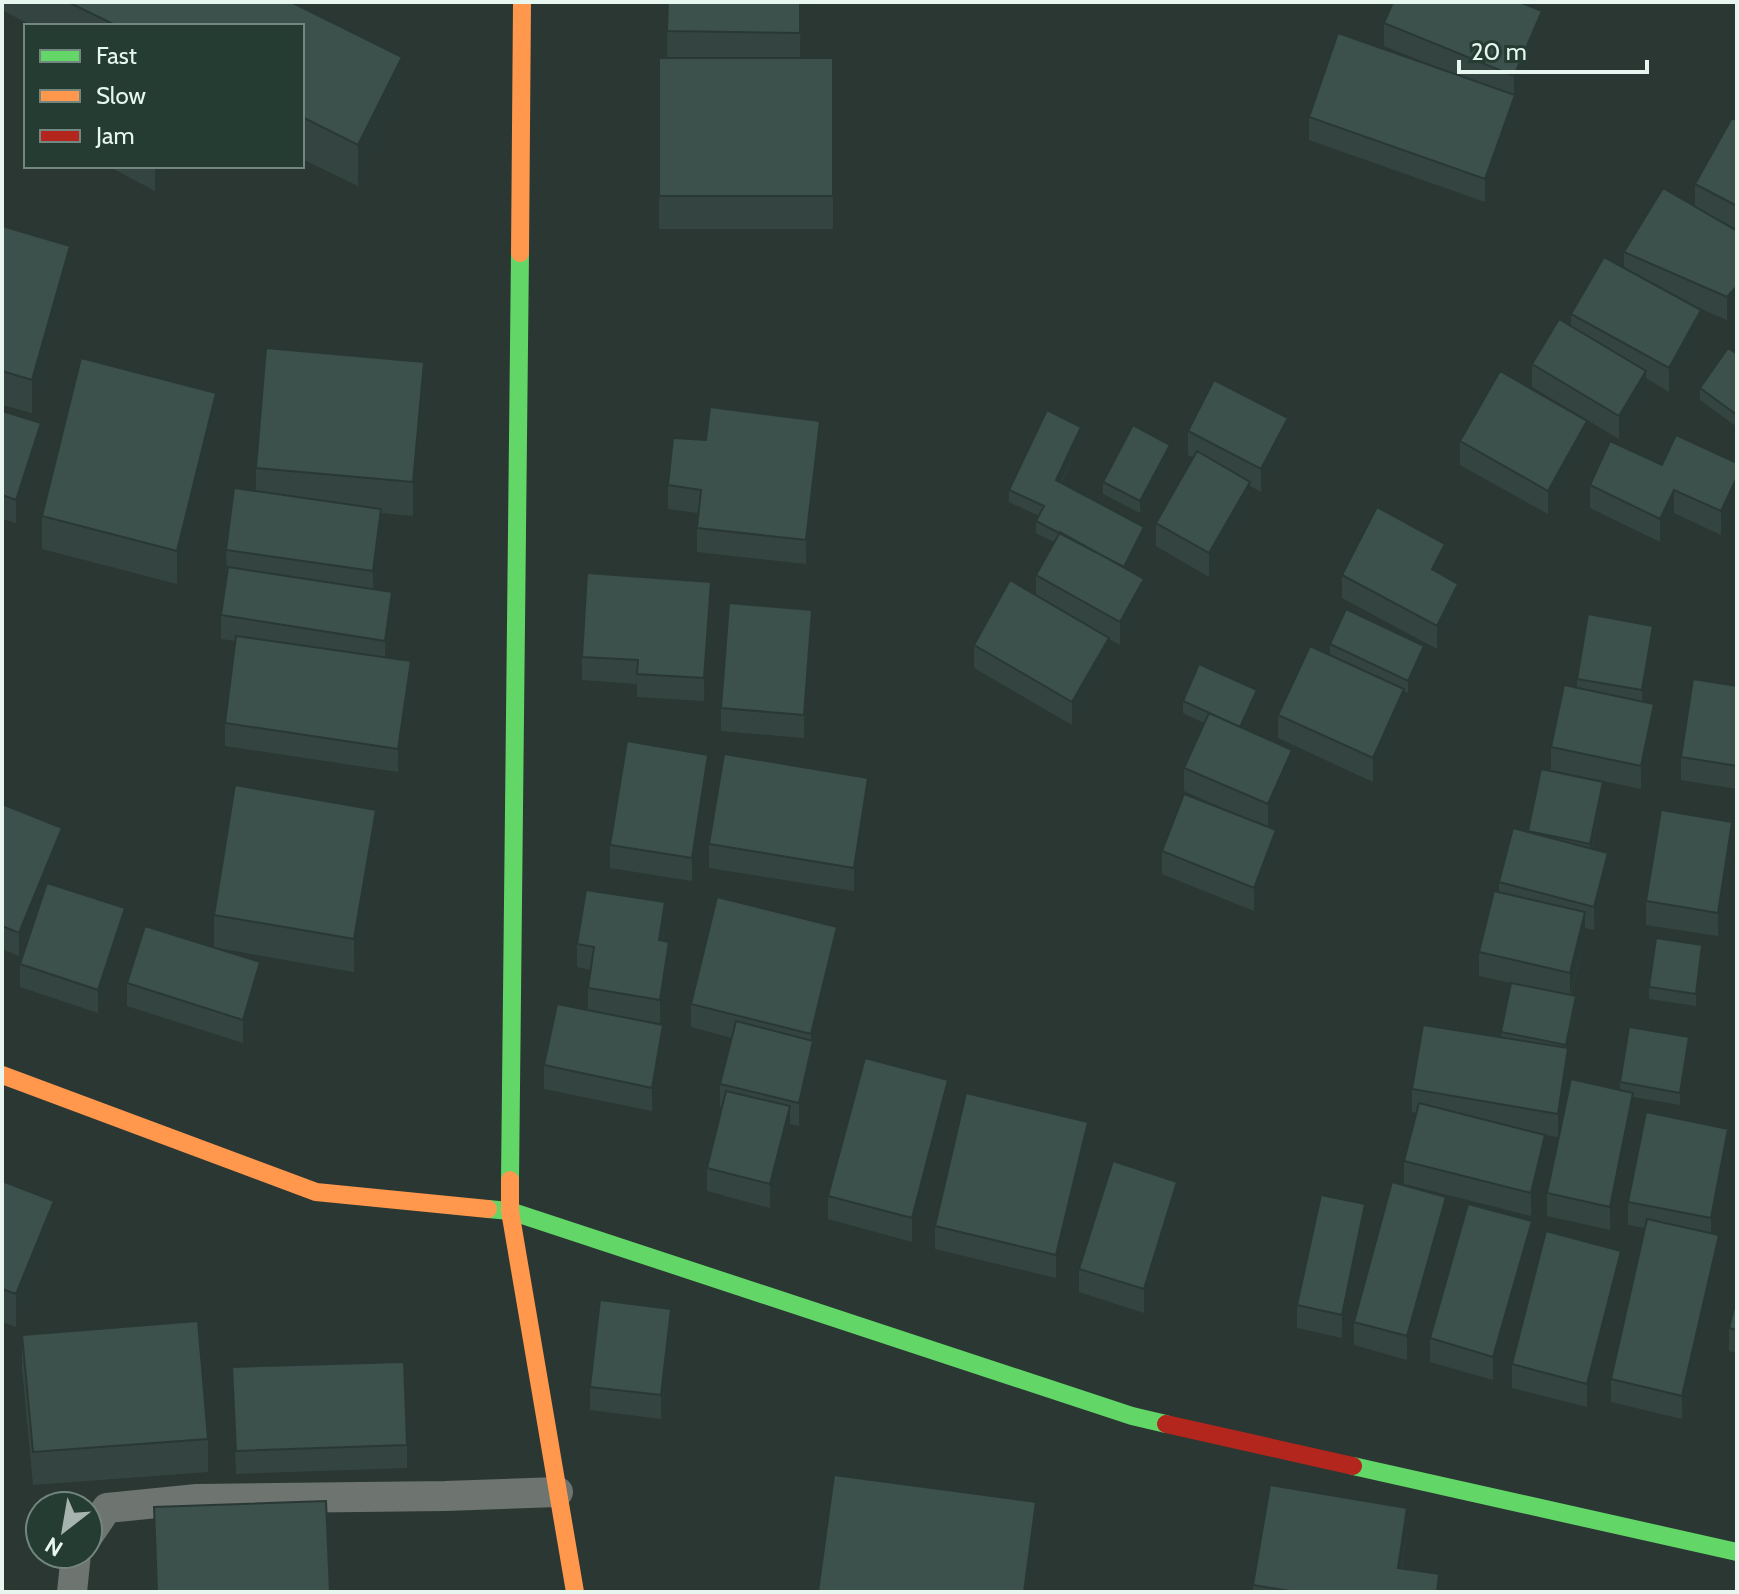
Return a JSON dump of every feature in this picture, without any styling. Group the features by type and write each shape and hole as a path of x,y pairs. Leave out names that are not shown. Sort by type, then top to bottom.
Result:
{"street":[{"path":"522,2 510,1211 575,1592"},
{"path":"2,1075 316,1192 510,1211 1132,1416 1737,1552"}],"lane":[{"path":"104,1512 107,1508 182,1501 558,1492"},
{"path":"72,1592 74,1570"}],"building":[{"path":"68,2 291,2 402,57 358,145 304,118 304,24 113,24"},
{"path":"668,2 800,2 800,33 667,31"},
{"path":"1393,2 1519,2 1542,11 1514,76 1384,23"},
{"path":"1338,33 1515,95 1485,179 1309,117"},
{"path":"659,58 833,58 833,196 659,196"},
{"path":"1732,118 1737,121 1737,206 1695,184"},
{"path":"1663,188 1737,231 1737,286 1727,297 1624,252"},
{"path":"2,226 70,246 32,380 2,371"},
{"path":"1604,257 1701,310 1669,368 1571,314"},
{"path":"1559,319 1646,371 1619,416 1532,364"},
{"path":"266,348 424,362 413,482 256,468"},
{"path":"1728,348 1737,354 1737,415 1700,388"},
{"path":"81,358 216,393 177,551 42,516"},
{"path":"1500,371 1587,421 1548,491 1460,441"},
{"path":"1214,380 1288,418 1261,469 1188,431"},
{"path":"710,407 820,421 806,540 697,528 701,490 668,485 673,438 706,440"},
{"path":"1047,410 1081,427 1056,480 1144,527 1124,567 1036,521 1044,506 1009,490"},
{"path":"2,411 41,423 16,500 2,495"},
{"path":"1133,425 1170,445 1140,501 1103,482"},
{"path":"1676,435 1737,463 1737,477 1721,511 1674,490 1660,519 1590,485 1610,441 1662,465"},
{"path":"1197,451 1250,482 1209,553 1156,523"},
{"path":"234,488 381,509 373,571 226,550"},
{"path":"1377,507 1445,544 1432,569 1458,584 1437,626 1342,575"},
{"path":"1060,532 1144,579 1120,622 1036,575"},
{"path":"228,567 392,592 385,641 221,615"},
{"path":"587,573 711,582 704,678 637,674 638,660 582,657"},
{"path":"1010,580 1109,638 1072,702 974,645"},
{"path":"729,603 812,610 804,715 721,708"},
{"path":"1346,609 1424,646 1408,681 1330,644"},
{"path":"1588,614 1653,626 1642,690 1577,679"},
{"path":"236,636 411,661 398,749 225,723"},
{"path":"1310,646 1404,689 1373,758 1278,715"},
{"path":"1199,664 1257,690 1240,727 1183,701"},
{"path":"1693,679 1737,686 1737,766 1681,757"},
{"path":"1564,685 1654,704 1641,766 1551,747"},
{"path":"1209,713 1292,750 1268,804 1184,768"},
{"path":"627,741 708,755 692,858 610,845"},
{"path":"724,754 868,778 854,868 709,844"},
{"path":"1541,769 1603,782 1590,844 1528,831"},
{"path":"235,785 376,810 354,939 214,915"},
{"path":"1184,794 1276,830 1254,888 1162,851"},
{"path":"2,804 62,828 19,933 2,926"},
{"path":"1661,810 1732,822 1718,913 1646,901"},
{"path":"1513,828 1608,853 1594,907 1499,882"},
{"path":"47,883 125,908 98,990 20,964"},
{"path":"586,890 665,902 659,940 669,942 660,1000 588,988 594,947 577,944"},
{"path":"1494,891 1585,912 1570,973 1479,952"},
{"path":"717,897 837,927 811,1034 691,1004"},
{"path":"145,926 260,962 243,1020 127,983"},
{"path":"1656,938 1702,945 1696,994 1649,987"},
{"path":"1511,983 1576,996 1566,1045 1501,1032"},
{"path":"557,1004 663,1025 652,1088 544,1065"},
{"path":"736,1021 813,1041 799,1103 720,1084"},
{"path":"1423,1025 1568,1048 1558,1114 1412,1089"},
{"path":"1629,1027 1689,1037 1680,1093 1620,1082"},
{"path":"865,1058 948,1080 912,1218 828,1196"},
{"path":"1571,1079 1633,1093 1610,1207 1547,1193"},
{"path":"726,1091 790,1106 770,1184 707,1168"},
{"path":"966,1093 1088,1122 1056,1255 935,1226"},
{"path":"1419,1103 1545,1135 1531,1193 1404,1161"},
{"path":"1646,1112 1728,1129 1711,1218 1628,1202"},
{"path":"1113,1161 1177,1182 1144,1289 1079,1269"},
{"path":"2,1181 54,1201 16,1294 2,1289"},
{"path":"1392,1182 1446,1197 1407,1336 1354,1322"},
{"path":"1321,1195 1365,1204 1342,1315 1297,1305"},
{"path":"1468,1204 1532,1221 1493,1357 1430,1338"},
{"path":"1647,1219 1719,1235 1682,1396 1611,1379"},
{"path":"1546,1231 1621,1251 1587,1384 1512,1364"},
{"path":"1737,1296 1737,1330 1729,1328"},
{"path":"600,1300 671,1309 661,1395 590,1387"},
{"path":"198,1321 208,1439 33,1452 22,1335"},
{"path":"404,1362 407,1445 236,1451 232,1367"},
{"path":"834,1475 1036,1502 1024,1592 818,1592"},
{"path":"1270,1485 1407,1508 1398,1568 1439,1574 1437,1592 1295,1592 1253,1585"},
{"path":"326,1501 330,1592 157,1592 154,1507"}],"traffic: fast":[{"path":"510,1180 520,253"},
{"path":"488,1209 510,1211 1132,1416 1166,1424"},
{"path":"1353,1466 1737,1552"}],"traffic: slow":[{"path":"520,253 522,2"},
{"path":"2,1075 316,1192 488,1209"},
{"path":"510,1180 510,1211 575,1592"}],"traffic: jam":[{"path":"1166,1424 1353,1466"}]}
